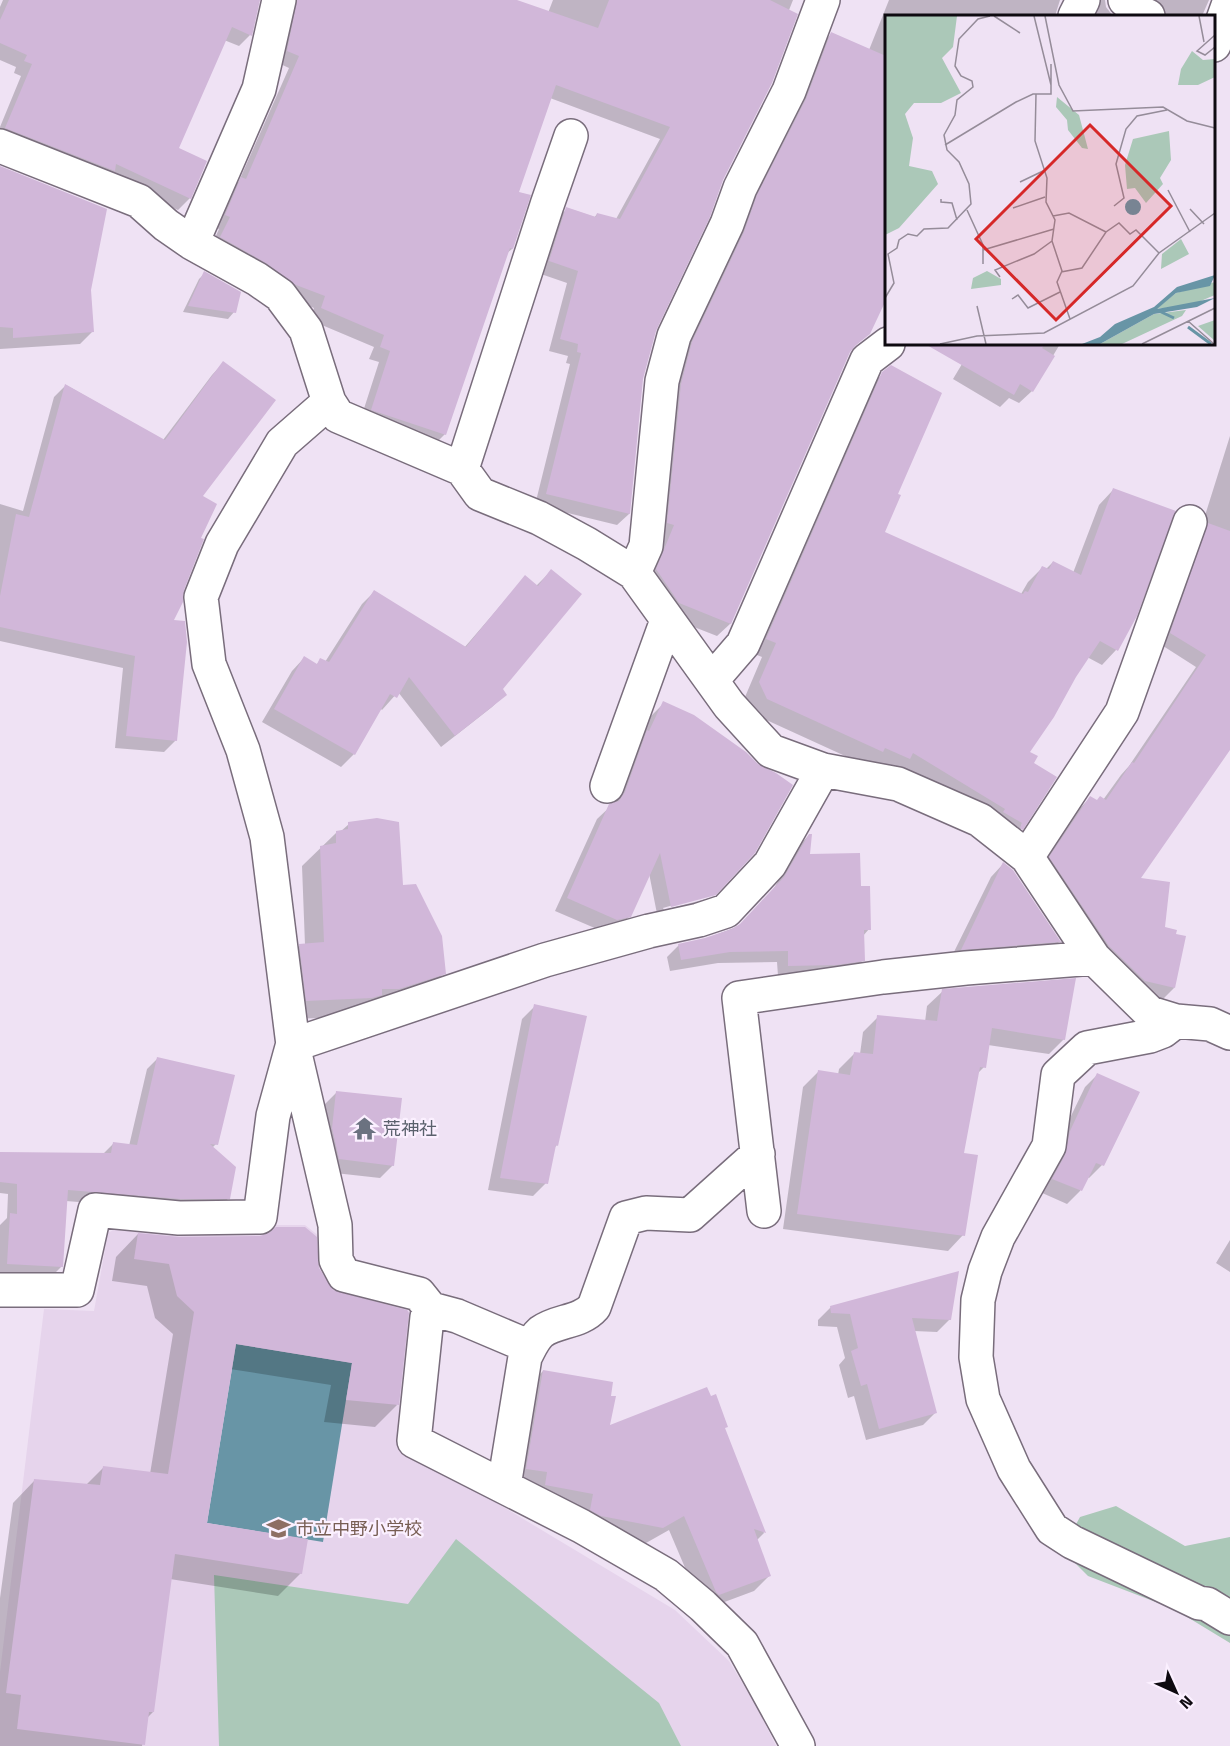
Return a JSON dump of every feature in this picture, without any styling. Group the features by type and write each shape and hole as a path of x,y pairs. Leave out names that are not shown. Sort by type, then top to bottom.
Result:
{"street":[{"path":"192,243 259,89 279,0"},
{"path":"634,573 646,546 662,381 674,336 727,225 740,188 789,91 823,0"},
{"path":"1076,15 1083,0"},
{"path":"1125,0 1138,12 1146,15"},
{"path":"1215,42 1230,0"},
{"path":"1215,45 1230,52"},
{"path":"462,469 571,136"},
{"path":"0,146 139,201 166,225 192,243 257,279 280,296 306,330 329,402 338,416 462,469 480,494 538,518 634,573 729,705 771,751 823,770 898,784 980,820 1027,856 1094,958 1150,1013 1176,1021 1210,1024 1230,1033"},
{"path":"712,680 743,644 867,360 887,345"},
{"path":"329,402 282,443 222,544 201,597 209,664 243,750 267,837 293,1045 333,1216 336,1260 344,1275 419,1294 431,1309 457,1316 516,1341"},
{"path":"1027,856 1122,712 1190,522"},
{"path":"607,786 668,620"},
{"path":"293,1045 545,960 726,911 770,864 823,770"},
{"path":"764,1211 739,998 954,969 1094,958"},
{"path":"1176,1021 1163,1031 1150,1036 1087,1048 1058,1076 1049,1146 998,1237 985,1271 978,1300 976,1357 983,1399 1014,1468 1052,1529 1072,1542 1200,1603 1207,1604 1230,1618"},
{"path":"0,1290 76,1290 95,1210 179,1218 260,1217 273,1116 293,1045"},
{"path":"504,1486 525,1357 532,1341 542,1331 586,1315 594,1307 626,1218 646,1213 690,1215 758,1154"},
{"path":"431,1309 427,1317 414,1441 581,1526 666,1575 703,1606 742,1644 798,1746"}],"shaded area":[{"name":"市立中野小学校","path":"132,1219 174,1225 305,1225 405,1304 419,1320 400,1445 675,1610 729,1661 757,1707 776,1746 0,1746 0,1672 44,1309 94,1311 108,1233"}],"green space":[{"path":"1116,1506 1185,1546 1230,1537 1230,1643 1174,1609 1088,1576 1062,1550 1080,1517"},
{"path":"456,1539 659,1703 681,1746 219,1746 214,1575 408,1604"}],"water":[{"path":"236,1344 352,1363 323,1542 207,1523"}],"building":[{"path":"9,0 260,0 252,36 232,27 179,148 207,161 191,199 116,164 115,171 5,128 32,64 24,61 27,55 0,43 0,20"},
{"path":"297,0 517,0 598,28 609,0 770,0 798,14 772,83 723,180 710,217 656,331 643,379 630,514 546,494 581,353 577,352 578,344 560,339 578,271 549,261 566,207 596,217 597,213 620,219 670,127 556,85 519,192 531,195 513,249 510,248 446,435 371,410 390,351 380,347 384,335 321,308 325,296 296,285 266,263 220,237 230,217 225,215 241,177 246,179 299,56 287,51"},
{"path":"831,32 885,56 885,302 870,334 850,352 731,624 679,603 656,569 674,525 667,523 681,384 692,342 744,232 757,195 806,99"},
{"path":"0,166 107,209 91,290 94,332 13,338 13,328 0,327"},
{"path":"204,271 241,292 236,313 188,306"},
{"path":"927,345 1044,345 1042,348 1055,356 1033,392 1020,384 1014,395"},
{"path":"223,361 276,400 203,496 217,504 201,538 204,539 184,590 183,602 174,620 185,621 187,642 177,741 126,736 135,656 0,627 0,596 16,514 29,517 65,384 165,440"},
{"path":"891,365 942,393 898,494 901,495 885,532 1023,594 1025,591 1028,592 1042,566 1049,569 1053,561 1081,575 1113,488 1176,511 1137,616 1118,651 1100,641 1030,752 1038,756 1034,763 1057,777 1023,830 1020,828 1022,823 1003,812 1005,809 913,753 910,759 885,748 883,752 767,699 759,682 776,643 766,639 882,372"},
{"path":"1208,523 1230,531 1230,750 1141,878 1170,882 1165,927 1177,930 1176,934 1186,936 1175,988 1145,981 1109,946 1049,857 1090,796 1097,800 1100,796 1106,800 1132,762 1134,763 1206,655 1170,633"},
{"path":"551,569 582,594 503,689 507,695 455,736 409,677 397,698 390,694 355,755 274,709 304,656 317,664 320,658 329,662 374,590 466,647 525,575 538,586"},
{"path":"663,701 694,715 746,752 758,764 793,785 755,853 716,895 671,907 660,853 631,917 617,920 567,898 609,804 619,801 625,792 647,730 649,731"},
{"path":"377,818 399,822 403,885 416,884 442,936 446,974 399,989 382,989 382,995 372,998 306,1001 299,944 324,942 320,846 336,843 336,831 348,829 348,822"},
{"path":"809,834 812,834 810,854 860,853 861,886 870,886 871,930 864,930 865,961 837,965 788,966 788,951 730,952 681,960 678,944 705,938 740,924 784,877"},
{"path":"1003,862 1013,870 1061,942 961,950"},
{"path":"1076,978 1065,1040 992,1028 986,1068 980,1067 964,1153 978,1155 965,1236 797,1214 818,1070 850,1075 854,1052 873,1054 877,1015 937,1021 942,989"},
{"path":"534,1004 587,1016 548,1184 500,1178"},
{"path":"157,1057 235,1075 218,1145 210,1144 236,1167 230,1199 180,1199 68,1190 63,1267 7,1264 10,1213 17,1214 17,1184 0,1182 0,1152 111,1153 113,1142 137,1145"},
{"path":"1097,1073 1140,1092 1104,1166 1096,1163 1082,1191 1052,1179 1065,1155 1070,1131"},
{"name":"荒神社","path":"336,1091 402,1098 394,1166 339,1159 332,1128"},
{"path":"276,1227 305,1227 317,1237 319,1268 333,1290 407,1310 409,1313 399,1405 346,1400 352,1363 236,1344 207,1523 308,1539 302,1574 175,1554 154,1712 149,1712 145,1745 17,1729 21,1695 6,1693 34,1479 100,1485 103,1466 168,1474 194,1312 177,1296 169,1264 134,1259 138,1233 179,1237 260,1236"},
{"path":"959,1271 951,1320 912,1318 937,1413 879,1429 867,1384 861,1386 851,1351 858,1348 850,1314 831,1313 830,1306"},
{"path":"543,1370 613,1382 611,1396 616,1396 610,1425 707,1387 711,1396 716,1394 728,1427 725,1428 766,1533 754,1529 771,1576 719,1595 684,1516 663,1528 601,1516 590,1510 593,1494 545,1485 547,1472 526,1469"}],"place":[{"name":"荒神社","path":"365,1128"},
{"name":"市立中野小学校","path":"278,1528"}]}
